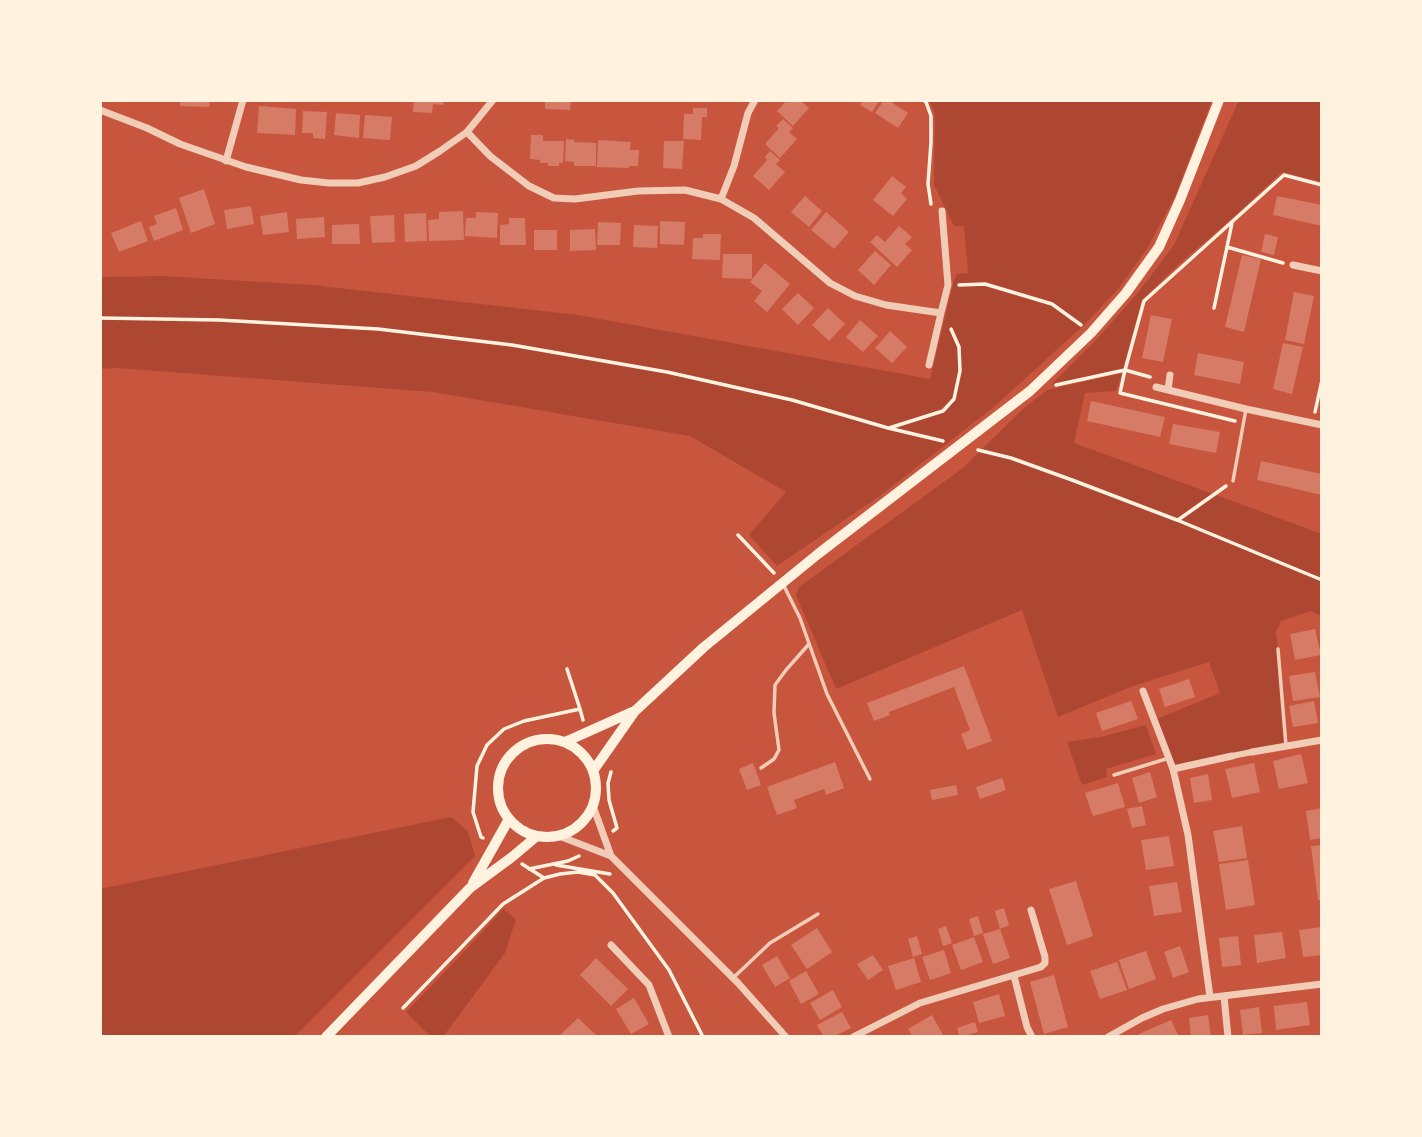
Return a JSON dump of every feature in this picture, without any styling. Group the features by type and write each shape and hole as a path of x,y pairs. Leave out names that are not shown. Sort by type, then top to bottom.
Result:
{"main road":[{"path":"593,771 635,711 704,647 782,582 1013,405 1091,333 1126,293 1159,247 1181,200 1219,100"},
{"path":"565,743 635,711"},
{"path":"549,739 565,743 589,762 596,791 593,806 585,820 573,830 559,836 528,834 517,828 501,805 498,789 500,773 508,759 519,748 533,741 549,739"},
{"path":"470,888 509,819"},
{"path":"326,1037 470,888 537,836"}],"street":[{"path":"226,160 243,100"},
{"path":"100,110 180,144 246,167 301,180 358,183 416,166 467,132 494,100"},
{"path":"721,199 734,166 748,113 755,100"},
{"path":"467,132 490,156 529,186 554,198 575,199 638,191 685,190 721,199 754,218 830,283 855,296 886,305 942,313"},
{"path":"929,365 948,285 942,211"},
{"path":"1293,265 1322,271"},
{"path":"1168,390 1170,375"},
{"path":"1156,387 1322,425"},
{"path":"1143,691 1173,769 1188,835 1210,997"},
{"path":"1173,769 1322,740"},
{"path":"593,806 611,856"},
{"path":"559,836 611,856 733,978 786,1037"},
{"path":"853,1037 920,1003 1041,967 1045,963 1045,957 1031,910"},
{"path":"611,945 649,985 666,1036"},
{"path":"1014,976 1032,1037"},
{"path":"1108,1037 1163,1009 1210,997 1322,984"},
{"path":"1224,996 1228,1037"}],"lane":[{"path":"1233,481 1245,409"},
{"path":"782,582 800,618 827,694 870,779"},
{"path":"761,768 774,759 779,750 774,713 775,685 809,644"},
{"path":"1278,649 1286,746"},
{"path":"1114,775 1169,758"},
{"path":"733,978 769,943 818,915"}],"path":[{"path":"923,100 930,116 928,184 932,210 942,211"},
{"path":"1030,391 1125,370 1144,301 1283,175 1322,185"},
{"path":"1214,308 1233,220"},
{"path":"1227,247 1293,265"},
{"path":"948,285 985,284 1052,304 1091,333"},
{"path":"100,318 219,320 365,328 512,345 667,372 792,400 950,443"},
{"path":"888,428 943,411 954,398 960,371 959,347 951,328 939,324"},
{"path":"1313,423 1322,380"},
{"path":"974,449 1011,458 1177,520 1322,580"},
{"path":"1177,520 1233,481"},
{"path":"738,534 782,582"},
{"path":"568,669 584,724"},
{"path":"481,837 473,812 477,766 487,745 504,729 524,721 580,709"},
{"path":"614,762 608,783 609,800 617,828"},
{"path":"544,878 529,869 568,861 582,855"},
{"path":"403,1008 502,904 544,878 579,872 595,876 613,893 669,970 703,1037"}],"shaded area":[{"path":"929,100 1212,100 1175,196 1148,247 1119,288 1084,325 995,406 881,495 777,566 749,535 786,492 690,436 433,392 117,368 100,369 100,277 163,276 312,285 578,315 930,379 954,280 957,274 968,273 964,226 954,226 934,185 935,114"},
{"path":"1239,100 1322,100 1322,182 1282,172 1142,300 1123,369 1051,385 1136,295 1174,245"},
{"path":"1122,373 1116,391 1085,393 1074,443 1322,534 1322,616 1310,611 1281,621 1276,632 1286,746 1173,769 1154,720 1220,693 1209,662 1133,686 1058,717 1022,610 836,689 796,595 799,587 963,468 1024,408 1047,390"},
{"path":"1146,725 1156,754 1106,769 1107,777 1082,785 1067,742 1101,737"},
{"path":"451,817 468,831 475,856 294,1037 100,1037 100,889"},
{"path":"503,909 516,919 505,953 443,1037 431,1037 406,1012"}],"building":[{"path":"180,100 210,100 209,107 180,106"},
{"path":"414,100 444,100 443,105 433,104 432,113 413,112"},
{"path":"545,100 571,100 570,110 545,109"},
{"path":"787,100 803,100 801,101 809,108 793,126 777,111"},
{"path":"863,100 880,100 872,112 860,105"},
{"path":"884,100 908,113 898,128 875,113"},
{"path":"259,106 296,109 295,135 257,133"},
{"path":"693,108 707,108 707,117 702,117 701,140 683,139 684,114 693,114"},
{"path":"303,111 327,112 325,139 313,138 313,133 302,133"},
{"path":"336,113 360,115 359,138 334,135"},
{"path":"365,115 392,117 390,140 363,138"},
{"path":"783,119 793,128 789,132 797,139 780,158 765,144"},
{"path":"531,135 543,135 543,141 564,141 563,163 559,163 559,166 548,166 548,163 530,159"},
{"path":"566,139 596,143 596,166 574,166 574,162 565,161"},
{"path":"598,140 631,142 630,150 639,150 638,166 597,167"},
{"path":"664,141 684,141 682,169 663,168"},
{"path":"770,151 780,160 776,164 785,172 769,190 753,176 767,160 765,157"},
{"path":"892,176 906,187 901,193 907,199 893,216 873,200"},
{"path":"204,189 215,224 191,233 179,198"},
{"path":"805,196 822,211 809,227 791,212"},
{"path":"1277,196 1322,205 1322,226 1273,215"},
{"path":"251,206 254,224 227,229 224,210"},
{"path":"176,208 183,230 154,241 149,227 157,224 154,216"},
{"path":"463,211 464,240 429,241 428,220 439,219 439,212"},
{"path":"287,212 289,232 263,235 260,216"},
{"path":"476,212 498,213 497,238 465,236 466,218 476,218"},
{"path":"826,212 849,232 834,249 811,230"},
{"path":"426,213 427,241 405,242 404,214"},
{"path":"394,215 395,242 372,243 370,216"},
{"path":"324,217 325,237 297,239 296,219"},
{"path":"509,218 525,218 526,245 500,245 500,225 509,224"},
{"path":"141,221 148,241 119,252 111,233"},
{"path":"660,221 685,222 684,245 660,244"},
{"path":"598,222 621,223 620,245 597,245"},
{"path":"359,224 360,244 332,244 332,225"},
{"path":"634,225 658,226 657,248 633,247"},
{"path":"899,226 912,237 905,244 912,250 897,267 870,242 877,235 885,242"},
{"path":"595,229 596,250 570,251 570,230"},
{"path":"534,230 557,230 557,250 534,250"},
{"path":"703,234 721,234 720,260 692,259 693,238 703,238"},
{"path":"1265,234 1278,237 1274,255 1261,252"},
{"path":"875,251 891,265 874,285 858,270"},
{"path":"723,254 752,254 752,279 722,278"},
{"path":"1242,255 1261,259 1244,332 1225,327"},
{"path":"765,263 790,284 767,312 754,301 762,291 750,282"},
{"path":"1294,292 1314,296 1304,344 1285,340"},
{"path":"798,293 814,308 798,325 782,309"},
{"path":"828,308 845,324 829,341 812,325"},
{"path":"1151,315 1172,319 1163,362 1142,358"},
{"path":"860,320 878,336 863,352 846,337"},
{"path":"890,331 907,347 892,363 875,348"},
{"path":"1283,343 1303,347 1292,394 1273,389"},
{"path":"1198,353 1244,362 1240,384 1194,375"},
{"path":"1091,401 1165,417 1160,437 1087,421"},
{"path":"1173,424 1220,432 1216,453 1169,444"},
{"path":"1261,461 1322,474 1322,495 1257,480"},
{"path":"1315,629 1321,655 1295,660 1290,634"},
{"path":"964,666 992,741 967,750 961,734 970,730 954,687 889,712 890,715 874,721 867,703"},
{"path":"1315,672 1320,697 1293,701 1289,676"},
{"path":"1189,679 1195,697 1165,707 1159,689"},
{"path":"1131,701 1138,719 1102,731 1096,713"},
{"path":"1314,701 1318,723 1293,727 1289,706"},
{"path":"1301,754 1308,783 1279,789 1273,761"},
{"path":"835,762 844,788 826,795 824,789 794,800 797,808 777,815 767,787"},
{"path":"753,763 761,785 747,790 739,769"},
{"path":"1254,763 1260,792 1232,798 1225,769"},
{"path":"1150,772 1157,797 1139,803 1132,778"},
{"path":"1208,774 1212,800 1194,803 1190,778"},
{"path":"1002,778 1006,790 980,799 976,787"},
{"path":"1118,783 1125,807 1093,816 1085,793"},
{"path":"956,785 958,795 932,800 930,790"},
{"path":"1142,806 1146,825 1132,828 1127,809"},
{"path":"1322,808 1322,838 1310,840 1306,811"},
{"path":"1242,826 1247,858 1219,862 1213,831"},
{"path":"1169,836 1174,866 1146,870 1141,840"},
{"path":"1322,845 1322,900 1318,900 1311,846"},
{"path":"1248,860 1255,905 1226,910 1219,864"},
{"path":"1076,881 1093,936 1067,945 1049,889"},
{"path":"1177,882 1182,912 1154,916 1149,886"},
{"path":"1004,908 1009,925 1000,929 995,911"},
{"path":"978,916 983,933 974,936 969,919"},
{"path":"946,926 952,943 943,946 938,929"},
{"path":"1322,927 1322,955 1303,957 1299,930"},
{"path":"817,928 832,952 807,969 791,945"},
{"path":"1000,929 1010,958 993,964 983,934"},
{"path":"1282,932 1286,958 1257,963 1254,935"},
{"path":"917,936 922,954 913,957 908,939"},
{"path":"1238,936 1241,965 1222,967 1219,938"},
{"path":"974,937 983,962 961,970 952,945"},
{"path":"1180,946 1189,972 1173,978 1164,952"},
{"path":"944,950 951,973 930,980 922,957"},
{"path":"1146,951 1156,979 1129,989 1119,960"},
{"path":"873,955 883,970 868,980 857,964"},
{"path":"777,956 790,978 775,987 762,965"},
{"path":"596,958 628,989 611,1006 580,975"},
{"path":"914,958 921,982 896,990 888,966"},
{"path":"1117,962 1127,990 1100,999 1090,971"},
{"path":"806,971 819,994 801,1004 789,981"},
{"path":"1054,975 1068,1027 1044,1034 1030,982"},
{"path":"833,990 842,1007 820,1020 810,1003"},
{"path":"999,994 1005,1016 979,1023 973,1002"},
{"path":"634,998 649,1024 631,1034 616,1009"},
{"path":"1307,1002 1310,1025 1276,1030 1274,1006"},
{"path":"1259,1007 1262,1033 1243,1035 1240,1010"},
{"path":"842,1012 851,1028 833,1037 824,1037 817,1025"},
{"path":"932,1015 943,1035 913,1037 908,1029"},
{"path":"1208,1015 1211,1037 1191,1037 1189,1018"},
{"path":"578,1018 598,1037 558,1037"},
{"path":"1171,1020 1179,1037 1140,1037 1139,1034"},
{"path":"975,1022 978,1032 960,1037 957,1028"}]}
